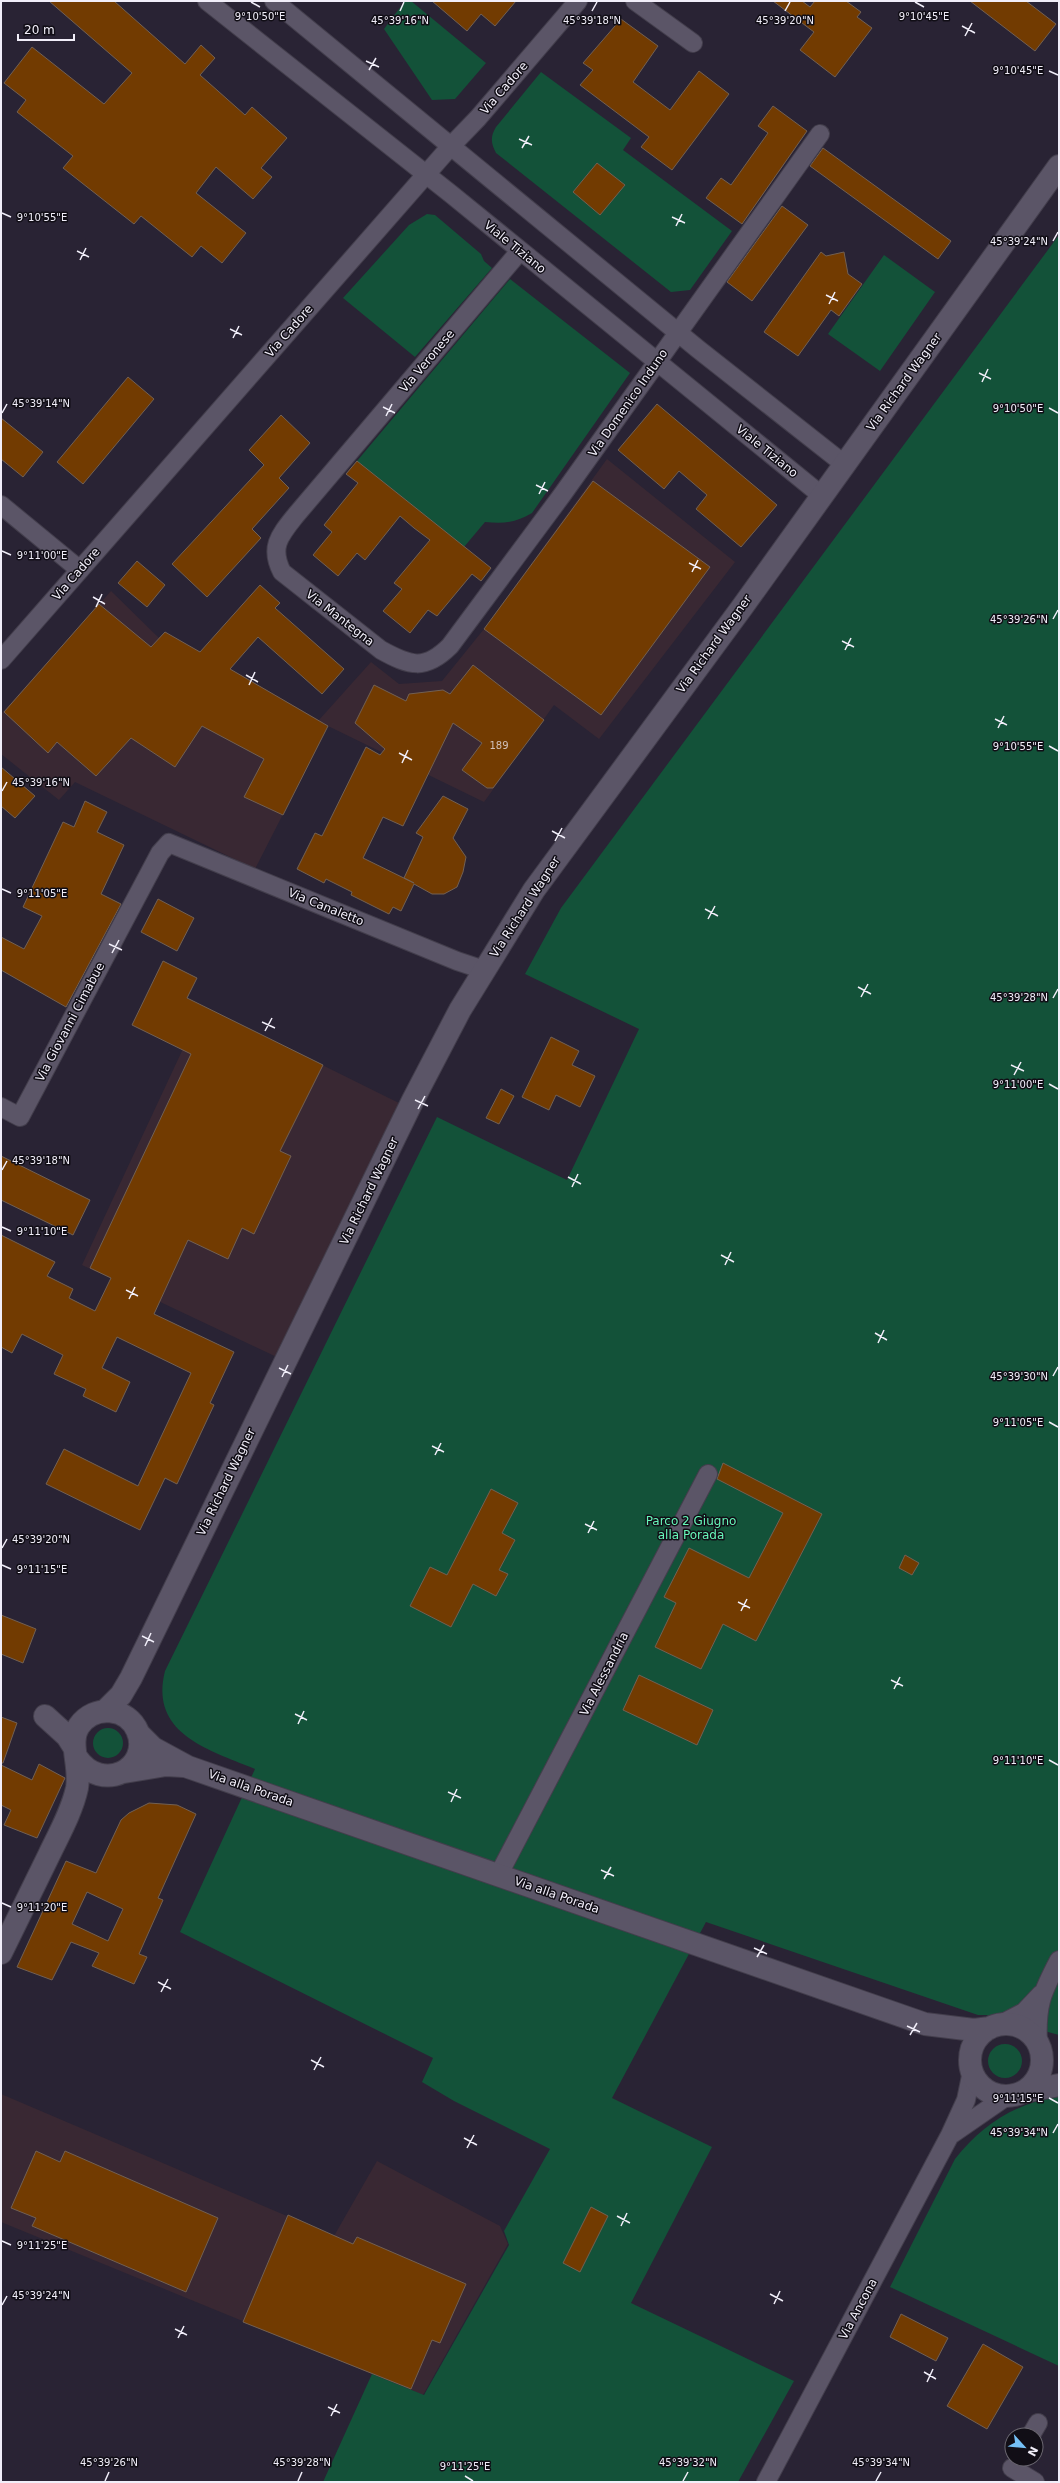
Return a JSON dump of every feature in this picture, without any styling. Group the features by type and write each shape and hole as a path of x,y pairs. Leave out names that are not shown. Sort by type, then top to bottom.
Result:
{"street":[{"name":"Viale Tiziano","path":"207,1 426,174 821,495"},
{"path":"274,1 678,333 844,464"},
{"name":"Via Cadore","path":"1,660 450,146 478,118 578,1"},
{"path":"635,1 694,43"},
{"name":"Via Domenico Induno","path":"426,663 439,657 450,646 562,496 820,134"},
{"name":"Via Richard Wagner","path":"95,1715 121,1695 131,1678 413,1100 460,1010 484,970 534,890 994,260 1059,166"},
{"name":"Via Veronese","path":"276,547 280,535 296,515 520,251"},
{"path":"1,505 80,570"},
{"name":"Via Mantegna","path":"276,547 276,560 282,572 381,650 399,660 413,664 426,663"},
{"name":"Via Canaletto","path":"169,843 457,961 484,970"},
{"name":"Via Giovanni Cimabue","path":"1,1107 20,1117 160,853 169,843"},
{"name":"Via Alessandria","path":"499,1874 708,1474"},
{"name":"Via Richard Wagner","path":"131,1678 129,1699 136,1728"},
{"path":"63,1826 86,1794 119,1774 132,1764 138,1755 140,1744 136,1728 125,1716 116,1712 95,1715 46,1716 68,1736 83,1767 92,1773 103,1777 119,1774"},
{"path":"1,1953 63,1826 76,1791 79,1774 74,1737 95,1715"},
{"name":"Via alla Porada","path":"136,1728 152,1748 188,1767 499,1874 924,2024 974,2030 996,2026"},
{"name":"Via alla Porada","path":"119,1774 166,1765 188,1767"},
{"path":"1059,1960 1041,1994 1024,2012 996,2026 975,2042 971,2066 982,2087 998,2096 1059,2085"},
{"path":"1015,2094 1030,2087 1040,2072 1041,2055 1038,2045 1037,2018 1041,1994"},
{"name":"Via alla Porada","path":"924,2024 956,2047 971,2066"},
{"path":"996,2026 1013,2025 1024,2029 1038,2045 1059,2064"},
{"name":"Via Ancona","path":"766,2482 950,2135 966,2100 971,2066"},
{"name":"Via Ancona","path":"950,2135 982,2112 1015,2094"},
{"path":"1011,2470 1036,2482"}],"shaded area":[{"path":"607,459 735,562 599,739 554,705 484,802 328,726 255,869 75,782 59,800 1,754 1,714 111,591 159,638 165,632 319,720 371,662 399,684 442,681 484,629"},
{"path":"203,1006 405,1106 281,1359 82,1265"},
{"path":"1,2094 334,2236 377,2161 500,2226 508,2244 423,2395 1,2222"}],"green space":[{"path":"405,1 411,1 486,63 455,99 432,100 384,29"},
{"path":"541,72 631,138 623,150 732,231 690,290 671,292 496,153 492,140 496,127"},
{"path":"427,214 435,215 481,254 484,261 492,268 415,357 343,298 409,225"},
{"name":"Parco 2 Giugno alla Porada","path":"1059,235 1059,2035 986,2015 978,2015 706,1922 612,2098 712,2147 631,2303 794,2381 738,2482 323,2482 372,2374 424,2395 509,2245 504,2231 550,2149 454,2101 422,2082 433,2058 180,1932 255,1769 219,1755 202,1746 174,1725 166,1710 162,1693 165,1671 437,1117 567,1180 639,1029 525,974 561,908"},
{"path":"884,255 935,292 880,371 828,334"},
{"path":"510,279 630,373 532,513 520,519 509,522 485,522 464,547 357,461"},
{"path":"108,1728 114,1729 122,1737 122,1749 114,1757 108,1758 102,1757 94,1749 93,1743 94,1737 102,1729"},
{"path":"1002,2044 1008,2044 1017,2049 1021,2055 1021,2067 1017,2073 1008,2078 1002,2078 993,2073 988,2064 988,2058 993,2049"},
{"path":"1059,2096 1059,2366 890,2287 955,2159 977,2136 1001,2117 1028,2104"}],"building":[{"path":"49,1 114,1 185,64 201,45 215,58 200,75 245,115 252,107 287,138 261,168 272,177 253,199 216,167 196,193 246,233 222,263 201,246 192,257 141,216 134,224 63,168 73,156 17,112 26,100 4,83 32,47 104,104 132,73"},
{"path":"432,1 516,1 495,26 481,14 467,31"},
{"path":"773,1 802,1 810,7 815,1 846,1 861,12 857,17 872,28 835,77 800,50 814,32"},
{"path":"970,1 1026,1 1056,24 1035,51"},
{"path":"621,19 658,46 633,82 670,110 699,71 729,94 672,170 641,147 649,137 580,85 593,70 583,63"},
{"path":"773,106 807,131 742,224 706,198 721,178 731,185 768,133 758,126"},
{"path":"823,148 951,241 938,259 810,166"},
{"path":"597,163 625,185 600,215 573,192"},
{"path":"782,206 808,225 752,301 727,282"},
{"path":"821,252 826,256 844,252 848,274 862,284 839,316 831,310 798,356 764,332"},
{"path":"128,377 154,399 83,484 57,462"},
{"path":"657,404 777,505 741,547 696,509 707,495 679,471 664,489 618,450"},
{"path":"281,415 310,443 279,478 289,488 252,529 261,538 207,597 172,564 264,465 249,450"},
{"path":"1,418 43,452 23,477 1,459"},
{"path":"357,461 491,568 481,581 472,574 437,616 428,610 410,633 383,611 402,589 394,583 430,540 400,516 365,560 357,553 338,576 313,555 332,532 324,525 358,483 346,474"},
{"path":"593,481 710,567 601,715 484,629"},
{"path":"137,561 165,585 147,607 118,583"},
{"path":"260,585 280,603 275,608 344,669 322,694 258,637 230,669 328,726 283,815 244,797 264,759 202,726 175,767 131,738 96,776 57,742 48,753 4,712 99,604 151,647 165,632 200,652"},
{"path":"473,665 544,720 493,788 487,788 462,770 482,743 453,723 403,826 383,817 363,858 414,883 404,878 423,837 416,833 443,796 468,809 453,838 466,857 463,872 457,887 444,894 432,894 414,884 401,911 393,907 389,914 351,895 352,892 326,879 324,883 297,869 315,833 322,836 366,747 380,755 385,749 355,723 374,685 406,701 409,694 443,690 450,694"},
{"path":"1,767 35,796 15,818 1,806"},
{"path":"85,801 107,812 97,832 124,845 101,894 121,904 66,1007 1,970 1,937 24,949 42,916 23,907 63,822 74,827"},
{"path":"158,899 194,918 177,951 141,932"},
{"path":"163,961 197,978 187,998 323,1065 280,1151 291,1156 254,1234 242,1228 228,1259 188,1240 154,1314 234,1352 210,1403 214,1405 177,1484 165,1478 140,1530 46,1484 64,1449 138,1486 191,1373 117,1337 102,1368 130,1382 116,1412 83,1396 86,1389 54,1374 63,1355 22,1334 12,1353 1,1347 1,1235 55,1262 47,1276 73,1289 69,1298 95,1311 111,1278 90,1268 191,1054 132,1025"},
{"path":"551,1037 579,1051 572,1065 595,1076 580,1107 556,1095 549,1110 522,1097"},
{"path":"501,1089 514,1096 499,1124 486,1118"},
{"path":"1,1156 90,1200 73,1235 1,1200"},
{"path":"723,1463 822,1514 756,1641 723,1624 701,1669 655,1647 676,1603 664,1597 689,1548 749,1578 783,1513 717,1479"},
{"path":"491,1489 518,1503 502,1533 515,1540 499,1570 508,1574 496,1596 473,1584 451,1627 410,1606 430,1567 447,1575"},
{"path":"905,1555 919,1563 912,1575 899,1568"},
{"path":"1,1615 36,1629 23,1663 1,1654"},
{"path":"639,1675 713,1710 697,1745 623,1710"},
{"path":"1,1717 17,1723 3,1763 1,1763"},
{"path":"39,1764 65,1778 37,1838 4,1825 11,1810 1,1805 1,1765 32,1780"},
{"path":"149,1803 177,1805 196,1814 158,1898 163,1900 139,1954 147,1957 134,1984 92,1966 99,1953 71,1942 52,1980 17,1967 66,1861 96,1873 121,1820 129,1813","holes":["87,1892 123,1909 108,1941 72,1924"]},
{"path":"36,2151 60,2162 65,2151 218,2218 186,2292 32,2226 36,2218 11,2208"},
{"path":"591,2207 608,2216 580,2272 563,2263"},
{"path":"288,2215 353,2244 357,2237 466,2284 440,2343 432,2340 411,2389 243,2322"},
{"path":"901,2314 948,2338 936,2361 890,2337"},
{"path":"983,2344 1023,2367 987,2429 947,2406"}]}
